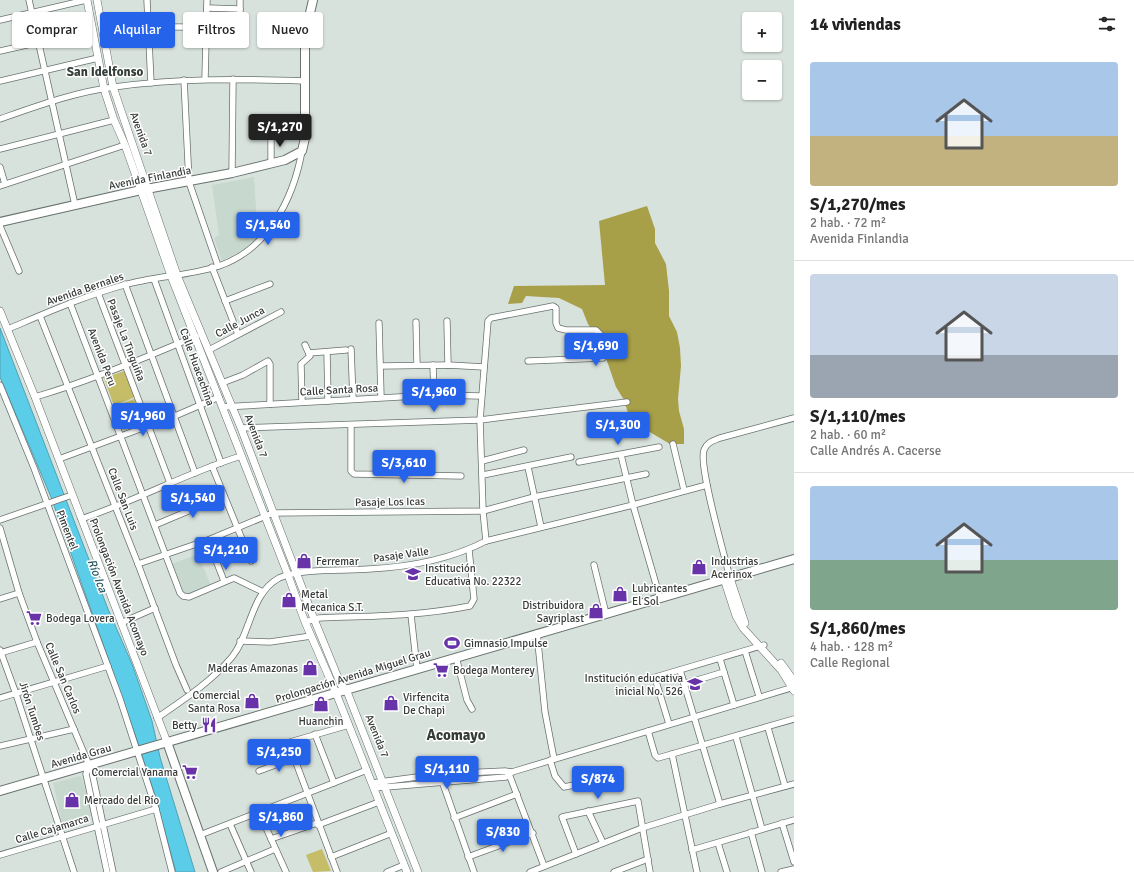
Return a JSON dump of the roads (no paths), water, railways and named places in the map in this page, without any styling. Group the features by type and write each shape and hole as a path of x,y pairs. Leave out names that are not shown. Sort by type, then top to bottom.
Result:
{"main road":[{"path":"302,151 305,138 305,34 313,0"},
{"name":"Avenida Finlandia","path":"0,222 271,164 294,157 302,151"},
{"name":"Prolongación Avenida Miguel Grau","path":"164,743 794,559"},
{"name":"Avenida Grau","path":"0,791 164,743"},
{"name":"Prolongación Avenida Acomayo","path":"164,743 213,872"}],"street":[{"path":"28,0 31,12 87,0"},
{"name":"Avenida 7","path":"87,0 104,89 114,120 145,190"},
{"name":"Avenida 7","path":"97,0 113,87 145,190 174,275 305,622 349,725 405,869"},
{"path":"147,0 147,12"},
{"path":"207,0 207,12"},
{"path":"207,8 240,9 240,0"},
{"path":"0,20 12,17"},
{"path":"0,51 13,48"},
{"path":"39,48 75,205"},
{"path":"149,48 151,83"},
{"path":"205,79 206,48"},
{"path":"0,81 98,58"},
{"path":"0,119 51,101 113,87 205,79 233,78 305,80"},
{"path":"232,173 233,78"},
{"path":"184,80 189,182 218,266"},
{"path":"0,149 114,120"},
{"path":"271,132 271,164"},
{"path":"0,167 3,185 125,145"},
{"name":"Avenida Bernales","path":"8,329 70,303 125,284 218,266 246,252 265,236 288,200 298,172 302,151"},
{"path":"0,226 18,271"},
{"path":"212,267 238,334"},
{"name":"Avenida 7","path":"174,275 209,350 241,428 314,619 341,685 346,689 418,872"},
{"name":"Calle Huacachina","path":"154,279 221,462"},
{"path":"125,284 195,473"},
{"path":"225,301 270,284"},
{"name":"Pasaje La Tinguiña","path":"98,293 170,483"},
{"name":"Avenida Peru","path":"70,303 122,436 180,593 183,596 189,597 224,581"},
{"path":"486,541 483,511 480,420 488,320 491,318 553,306 556,308 556,323 558,328 566,330 596,330 600,334 607,352 603,358 528,361"},
{"name":"Prolongación Avenida Acomayo","path":"0,311 36,397 59,459 70,496 81,519 121,623 157,718 164,743"},
{"name":"Calle Junca","path":"209,350 281,312"},
{"name":"Calle San Luis","path":"40,316 70,387 176,666 187,690"},
{"path":"446,321 448,364"},
{"path":"416,322 418,365"},
{"path":"379,323 382,397"},
{"path":"36,397 70,387 152,356 196,336"},
{"path":"302,402 300,366 303,362 309,359 309,353 305,345"},
{"path":"309,353 349,350 353,399"},
{"path":"326,352 328,400"},
{"path":"222,383 268,361 270,364 270,404"},
{"path":"381,366 448,364 484,366"},
{"path":"433,365 434,395"},
{"name":"Pimentel","path":"0,385 8,400 48,503 139,751 156,809 171,872"},
{"name":"Calle Santa Rosa","path":"223,407 382,397 434,395 481,396"},
{"path":"59,459 175,416 219,397"},
{"path":"241,428 480,420 627,402"},
{"path":"384,784 506,776 510,773 793,686 775,656 762,645 742,617 727,578 703,460 704,451 709,442 794,418"},
{"path":"351,425 352,471 354,474 461,476"},
{"path":"673,444 684,490"},
{"path":"580,462 659,447"},
{"path":"482,461 524,450"},
{"path":"621,455 633,505 660,598"},
{"path":"81,519 115,508 221,462 242,456"},
{"path":"483,475 571,456"},
{"path":"212,466 251,561"},
{"path":"528,466 541,527"},
{"name":"Pasaje Los Icas","path":"138,564 208,540 273,513 483,511 534,497 646,474"},
{"name":"Pasaje Valle","path":"157,718 215,676 233,656 263,592 275,581 288,575 296,573 417,565 468,550 486,541 633,505 707,485"},
{"path":"0,520 70,496"},
{"path":"155,525 224,496"},
{"name":"Calle San Carlos","path":"0,528 19,593 37,642 92,772 113,872"},
{"path":"208,540 224,581 237,579 263,592"},
{"path":"305,622 314,619 411,615 444,611 472,604 474,599 468,550"},
{"path":"594,565 606,614"},
{"path":"0,599 19,593"},
{"path":"121,623 155,608"},
{"path":"411,615 417,669"},
{"path":"537,633 545,712 552,760 556,776 564,787 589,782"},
{"path":"240,641 270,642 311,636"},
{"path":"0,652 37,642"},
{"path":"669,724 652,678 720,659 762,645"},
{"path":"744,651 759,696"},
{"name":"Jirón Tumbes","path":"0,652 16,694 74,872"},
{"path":"456,657 472,709"},
{"path":"720,659 734,705"},
{"path":"0,698 54,684 108,666"},
{"path":"680,670 720,804"},
{"path":"684,684 724,672"},
{"path":"648,731 657,758 768,728 794,719"},
{"path":"337,872 306,794 289,743 349,725"},
{"path":"768,728 785,786"},
{"path":"0,746 74,729"},
{"path":"315,734 334,783"},
{"path":"736,736 762,829"},
{"path":"672,754 697,872"},
{"path":"259,771 294,758"},
{"path":"88,765 86,774 107,872"},
{"path":"200,835 367,770"},
{"path":"373,786 440,774 510,773"},
{"path":"510,773 516,794 546,866 550,872"},
{"path":"440,774 474,872"},
{"path":"530,872 642,828 720,804 794,784"},
{"path":"454,818 516,794"},
{"path":"576,854 562,817 588,810 638,801 650,872"},
{"path":"271,839 379,802"},
{"name":"Calle Cajamarca","path":"0,855 103,823 156,809"},
{"path":"588,810 604,843"},
{"path":"260,812 286,872"},
{"path":"692,850 794,820"},
{"path":"782,823 794,862"},
{"path":"230,824 251,872"},
{"path":"468,857 533,832"},
{"path":"751,832 762,872"},
{"path":"331,857 392,833"},
{"path":"718,842 727,872"},
{"path":"221,872 275,849"},
{"path":"614,872 648,859"},
{"path":"387,872 405,869"},
{"path":"781,872 794,869"}],"water":[{"name":"Río Ica","path":"0,328 108,609 132,664 152,721 160,757 195,872 176,872 157,802 138,743 51,497 0,377"}],"place":[{"name":"Ferremar","path":"304,561"},
{"name":"Industrias Acerinox","path":"699,567"},
{"name":"Institución Educativa No. 22322","path":"413,574"},
{"name":"Lubricantes El Sol","path":"620,594"},
{"name":"Metal Mecanica S.T.","path":"289,600"},
{"name":"Distribuidora Sayriplast","path":"596,611"},
{"name":"Bodega Lovera","path":"34,618"},
{"name":"Gimnasio Impulse","path":"452,643"},
{"name":"Maderas Amazonas","path":"310,668"},
{"name":"Bodega Monterey","path":"441,670"},
{"name":"Institución educativa inicial No. 526","path":"695,684"},
{"name":"Comercial Santa Rosa","path":"252,701"},
{"name":"Virfencita De Chapi","path":"391,703"},
{"name":"Huanchin","path":"321,704"},
{"name":"Betty","path":"209,725"},
{"name":"Comercial Yanama","path":"190,772"},
{"name":"Mercado del Río","path":"72,800"}],"district":[{"name":"San Idelfonso","path":"105,72"},
{"name":"Acomayo","path":"456,735"}]}
